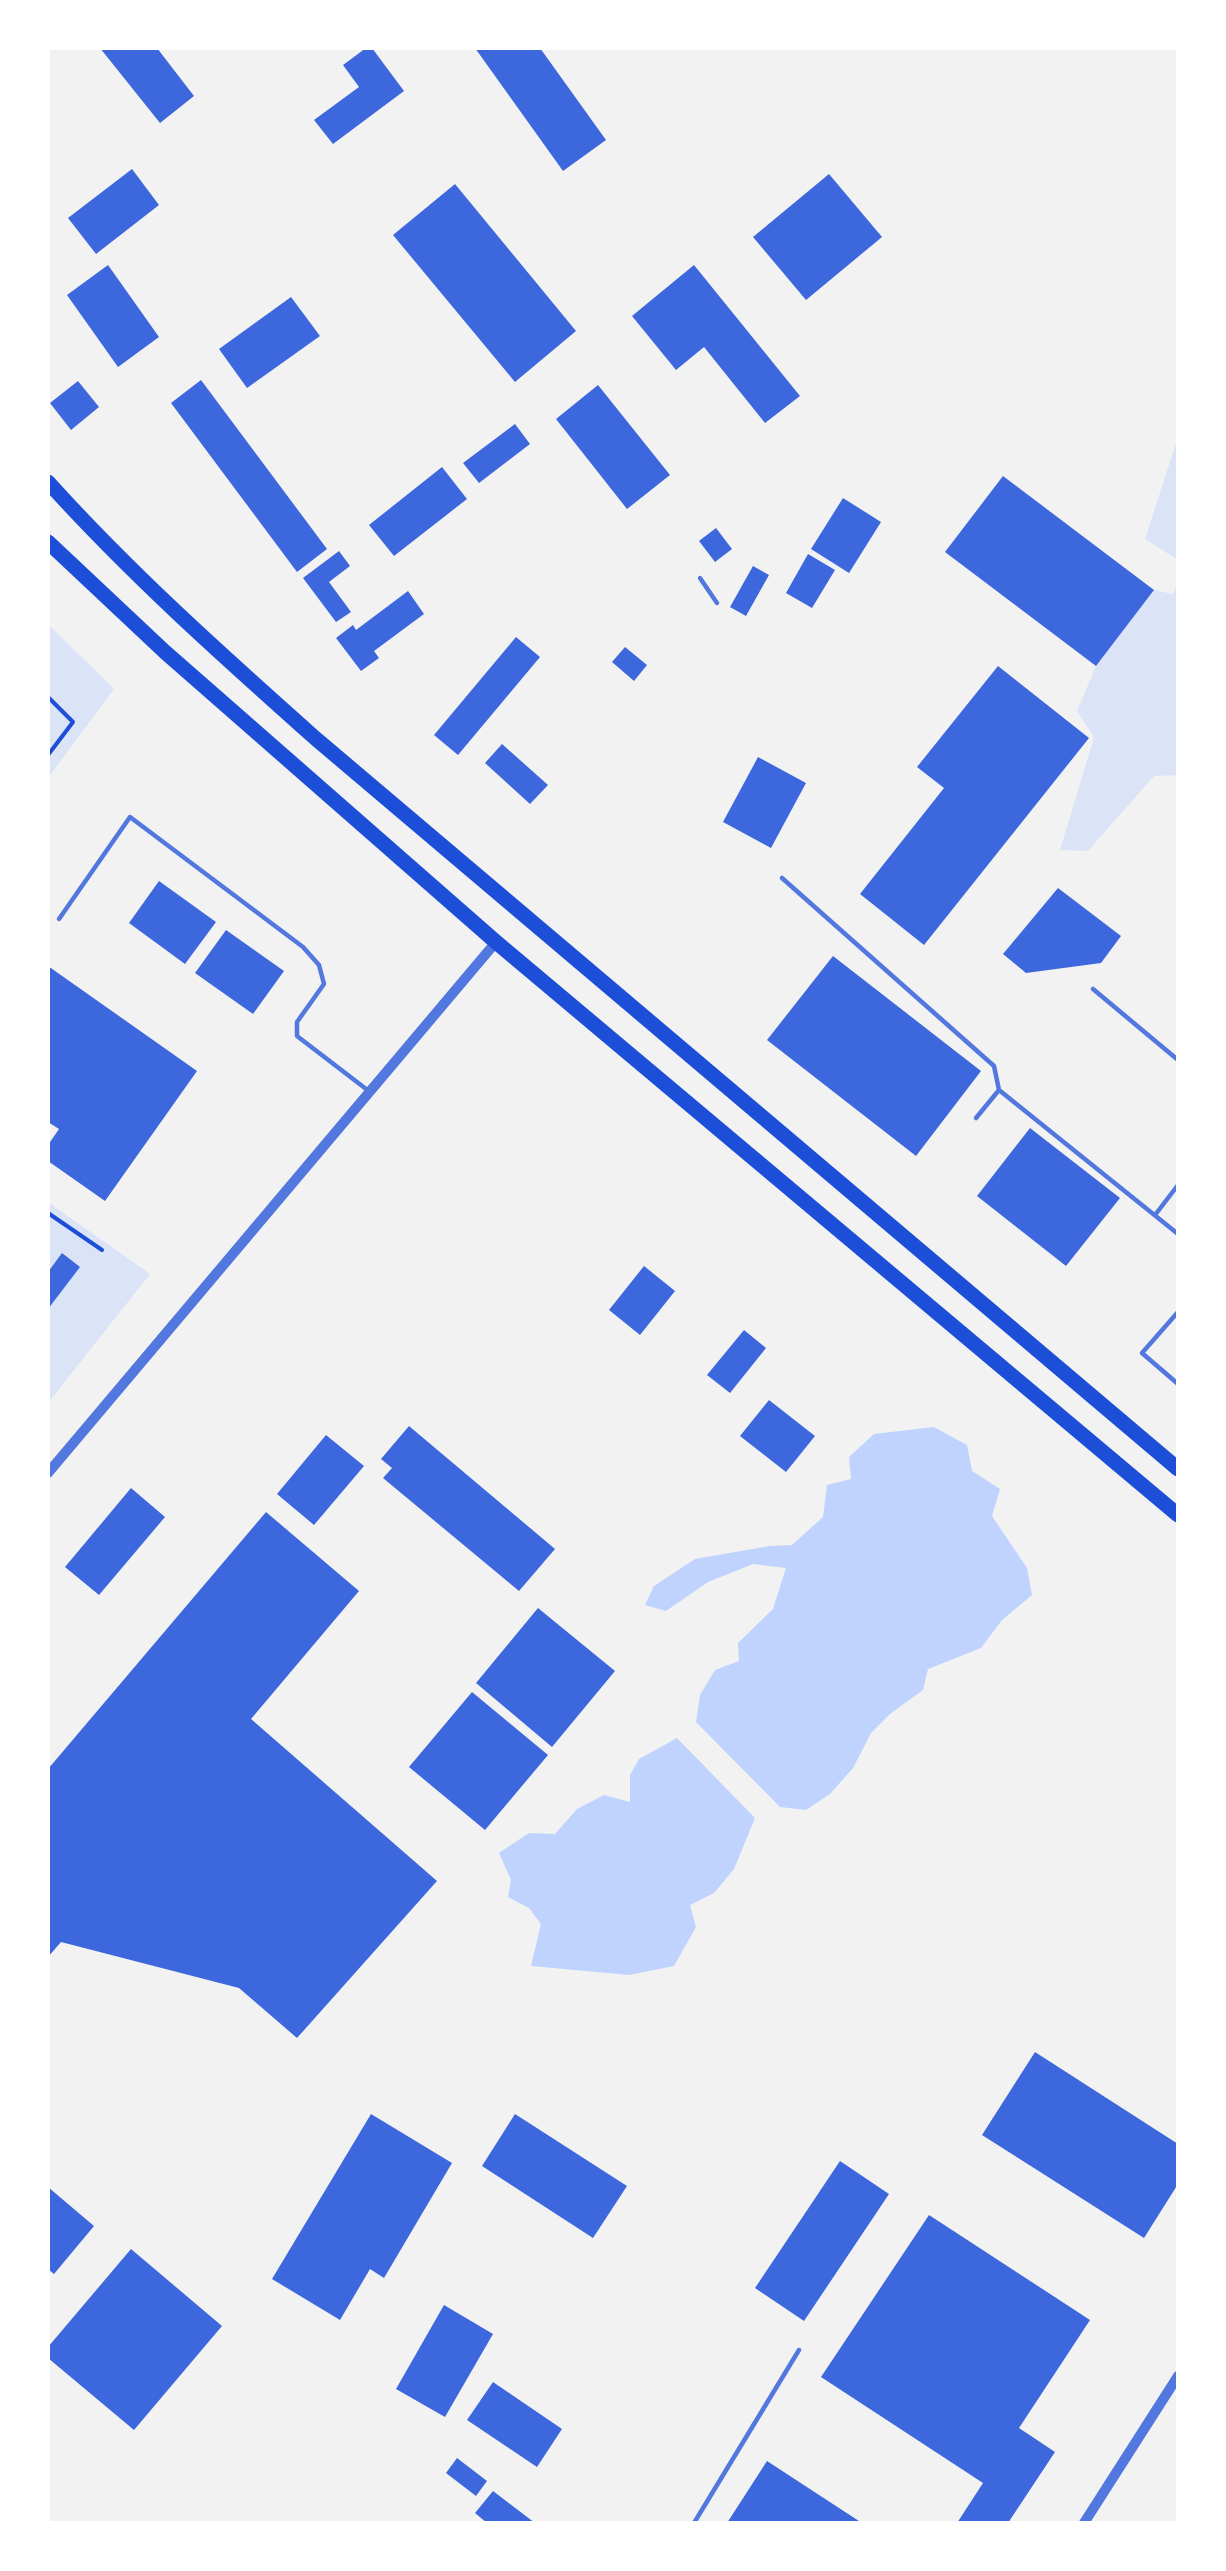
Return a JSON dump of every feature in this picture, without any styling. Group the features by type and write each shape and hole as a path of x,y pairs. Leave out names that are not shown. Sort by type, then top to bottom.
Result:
{"main road":[{"path":"48,482 83,521 190,627 315,738 1178,1469"},
{"path":"48,542 173,659 496,942 1178,1515"}],"street":[{"path":"48,1473 496,942"},
{"path":"1083,2523 1178,2376"}],"lane":[{"path":"700,578 717,603"},
{"path":"59,919 130,817 303,946 319,965 324,984 297,1022 297,1036 369,1092"},
{"path":"783,878 994,1066 999,1090 1178,1234"},
{"path":"1093,989 1178,1060"},
{"path":"976,1118 999,1090"},
{"path":"1155,1215 1178,1185"},
{"path":"1178,1312 1142,1353 1178,1384"},
{"path":"694,2523 799,2350"}],"path":[{"path":"48,697 73,722 48,755"},
{"path":"48,1213 102,1250"}],"shaded area":[{"path":"1178,437 1178,560 1145,539"},
{"path":"1178,582 1178,775 1154,776 1088,851 1060,850 1094,737 1077,711 1096,666 1154,590 1173,594"},
{"path":"48,624 114,689 48,778"},
{"path":"48,1202 150,1274 48,1403"}],"water":[{"path":"934,1427 967,1445 972,1471 1000,1489 992,1516 1027,1568 1032,1595 1002,1620 981,1648 928,1669 923,1690 890,1714 871,1733 853,1768 830,1794 806,1810 780,1807 696,1722 700,1695 715,1670 739,1661 738,1643 773,1609 786,1568 753,1564 708,1582 666,1611 645,1605 654,1586 695,1559 770,1546 792,1545 823,1517 827,1485 851,1479 849,1457 874,1434"},
{"path":"677,1738 755,1818 734,1869 714,1893 690,1905 696,1927 674,1966 629,1975 531,1966 541,1924 529,1908 508,1897 511,1880 499,1853 529,1833 555,1834 577,1809 604,1795 630,1802 630,1775 639,1759"}],"building":[{"path":"100,48 157,48 194,96 160,123"},
{"path":"366,48 372,48 404,91 333,144 314,120 359,87 343,65"},
{"path":"475,48 540,48 606,140 563,171"},
{"path":"132,169 159,205 96,254 68,218"},
{"path":"829,174 882,237 806,300 753,237"},
{"path":"455,184 576,331 515,382 393,235"},
{"path":"108,265 159,337 118,367 67,295"},
{"path":"694,265 800,396 765,423 704,347 676,370 632,316"},
{"path":"291,297 320,336 247,388 219,349"},
{"path":"201,380 327,549 297,572 171,403"},
{"path":"78,381 99,407 71,430 50,403"},
{"path":"598,385 670,475 627,509 556,419"},
{"path":"515,424 530,444 479,483 463,463"},
{"path":"442,467 467,499 394,556 369,525"},
{"path":"1003,476 1154,590 1096,666 945,552"},
{"path":"843,498 881,522 849,573 811,549"},
{"path":"716,528 732,549 715,562 699,541"},
{"path":"339,551 350,566 329,582 351,612 336,622 303,578"},
{"path":"808,554 835,570 812,608 786,593"},
{"path":"753,566 769,575 746,616 730,607"},
{"path":"408,591 424,614 374,651 379,658 361,671 336,638 353,625 356,630"},
{"path":"516,637 540,657 458,755 434,735"},
{"path":"625,647 647,665 634,681 612,662"},
{"path":"998,666 1089,738 924,945 860,894 944,788 917,767"},
{"path":"502,744 548,785 530,804 485,763"},
{"path":"758,757 806,783 771,848 723,822"},
{"path":"159,881 216,922 185,964 129,923"},
{"path":"1058,888 1121,936 1101,963 1026,973 1003,954"},
{"path":"226,930 284,971 253,1014 195,973"},
{"path":"833,956 981,1071 916,1156 767,1040"},
{"path":"48,966 197,1071 105,1201 48,1161 48,1145 59,1129 48,1122"},
{"path":"1030,1128 1120,1198 1066,1266 977,1196"},
{"path":"62,1253 80,1267 48,1309 48,1272"},
{"path":"644,1266 675,1291 640,1335 609,1310"},
{"path":"744,1330 766,1348 730,1393 707,1375"},
{"path":"769,1400 815,1436 786,1472 740,1436"},
{"path":"409,1426 555,1549 519,1591 383,1478 392,1468 381,1459"},
{"path":"326,1435 364,1466 314,1525 277,1494"},
{"path":"131,1488 165,1517 99,1595 65,1567"},
{"path":"266,1512 359,1591 251,1719 437,1881 297,2038 239,1988 61,1942 48,1957 48,1769"},
{"path":"538,1608 615,1671 552,1747 476,1683"},
{"path":"472,1692 548,1755 485,1830 409,1767"},
{"path":"1035,2052 1178,2144 1178,2184 1144,2238 982,2135"},
{"path":"371,2114 452,2163 384,2278 370,2269 340,2320 272,2279"},
{"path":"515,2114 627,2186 593,2238 482,2166"},
{"path":"840,2161 889,2194 804,2321 755,2288"},
{"path":"48,2187 94,2226 54,2274 48,2269"},
{"path":"929,2215 1090,2320 1019,2428 1055,2452 1008,2523 957,2523 983,2483 821,2377"},
{"path":"131,2249 222,2326 134,2430 48,2358 48,2347"},
{"path":"444,2305 493,2334 445,2417 396,2389"},
{"path":"493,2382 562,2429 537,2467 467,2420"},
{"path":"457,2458 487,2481 476,2496 446,2473"},
{"path":"767,2461 862,2523 727,2523"},
{"path":"493,2491 535,2523 487,2523 475,2513"}]}
